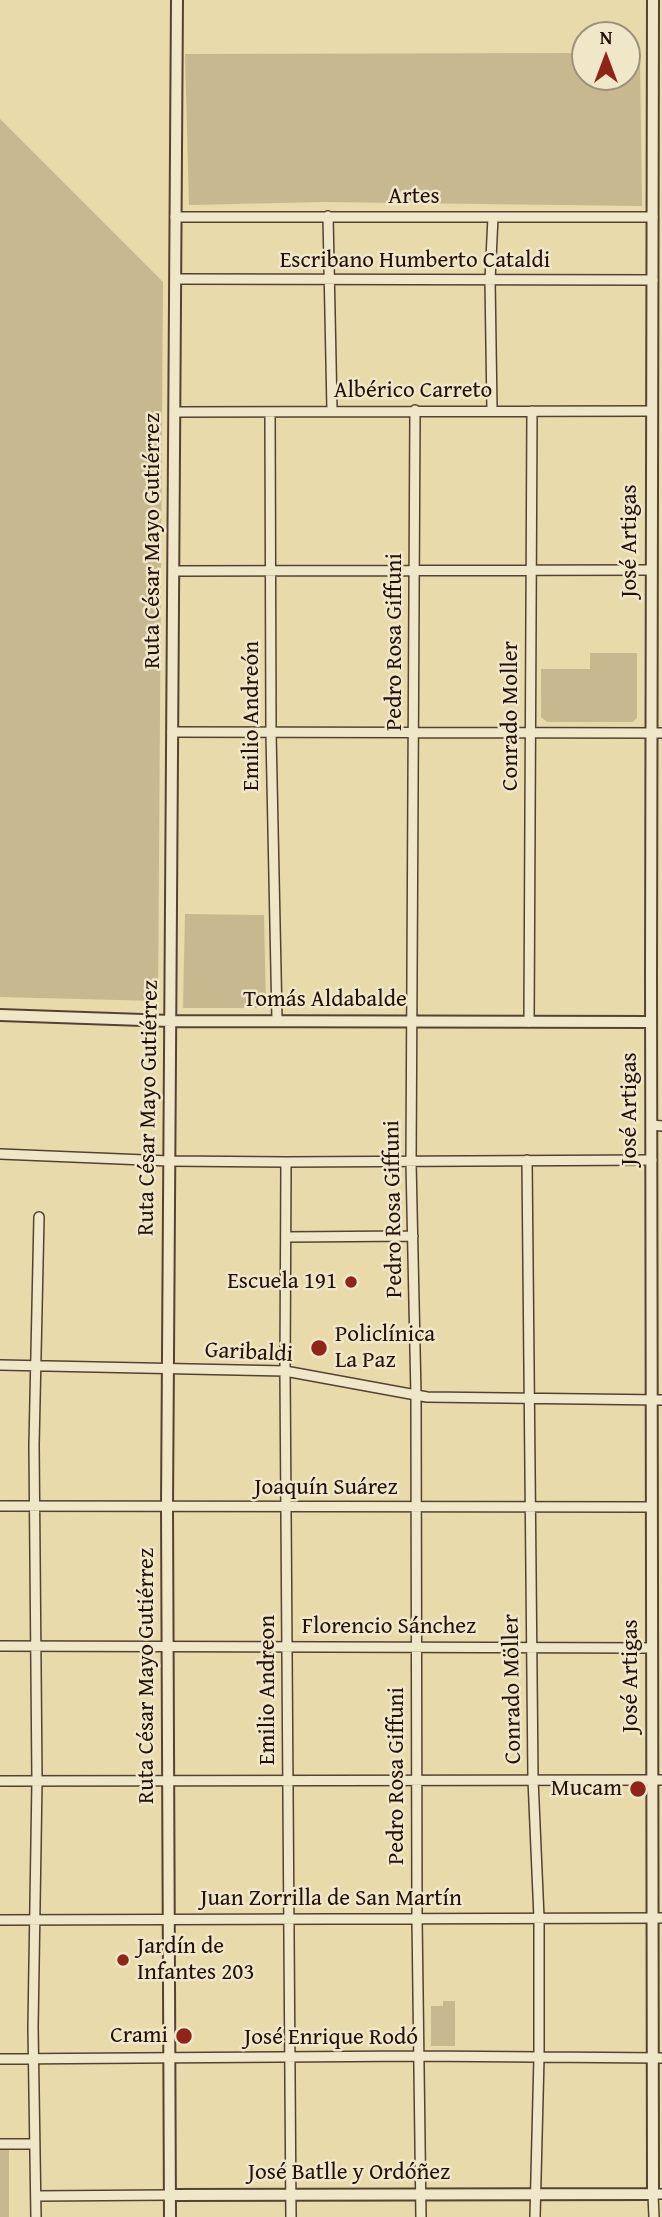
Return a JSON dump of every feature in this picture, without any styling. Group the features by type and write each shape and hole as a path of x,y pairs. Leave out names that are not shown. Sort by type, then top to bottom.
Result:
{"street":[{"name":"Ruta César Mayo Gutiérrez","path":"170,2217 167,1506 177,0"},
{"name":"José Artigas","path":"653,0 657,33 658,174 653,217 652,411 657,448 651,570 656,733 651,1022 657,1126 652,1160 657,1399 651,1507 657,1780 658,2194 653,2217"},
{"path":"328,216 332,410"},
{"name":"Artes","path":"175,217 653,217"},
{"path":"492,410 490,281 493,217"},
{"name":"Escribano Humberto Cataldi","path":"176,279 653,281"},
{"name":"Pedro Rosa Giffuni","path":"415,410 411,1162 416,1396 417,1918 421,2217"},
{"name":"Conrado Moller","path":"529,1022 532,411"},
{"name":"Albérico Carreto","path":"175,412 652,411"},
{"name":"Emilio Andreón","path":"270,412 271,733 277,1020"},
{"path":"174,571 651,570"},
{"path":"172,732 656,733"},
{"name":"Tomás Aldabalde","path":"0,1015 172,1021 651,1022"},
{"path":"0,1154 169,1161 652,1160"},
{"name":"Conrado Möller","path":"527,1160 533,1779 539,1918 535,2217"},
{"name":"Emilio Andreon","path":"286,1162 291,2217"},
{"path":"36,2217 35,1506 39,1217"},
{"path":"286,1237 413,1236"},
{"name":"Garibaldi","path":"0,1365 285,1371 416,1396 657,1399"},
{"name":"Joaquín Suárez","path":"0,1506 651,1507"},
{"name":"Florencio Sánchez","path":"0,1646 652,1648"},
{"path":"0,1781 657,1780"},
{"name":"Juan Zorrilla de San Martín","path":"0,1920 657,1918"},
{"name":"José Enrique Rodó","path":"0,2059 418,2056 658,2058"},
{"path":"0,2144 35,2144"},
{"name":"José Batlle y Ordóñez","path":"36,2196 658,2194"}],"shaded area":[{"path":"571,53 571,91 640,91 642,206 323,202 189,205 185,54"},
{"path":"0,119 163,282 158,1001 0,997"},
{"path":"590,653 637,653 637,718 633,722 547,722 541,717 541,669 590,669"},
{"path":"185,914 264,915 266,1008 183,1008"},
{"path":"443,2001 455,2001 455,2046 431,2046 431,2006 443,2006"},
{"path":"0,2149 9,2149 9,2217 0,2217"}],"place":[{"name":"Escuela 191","path":"351,1282"},
{"name":"Policlínica La Paz","path":"319,1348"},
{"name":"Mucam","path":"638,1789"},
{"name":"Jardín de Infantes 203","path":"123,1960"},
{"name":"Crami","path":"184,2036"}]}
